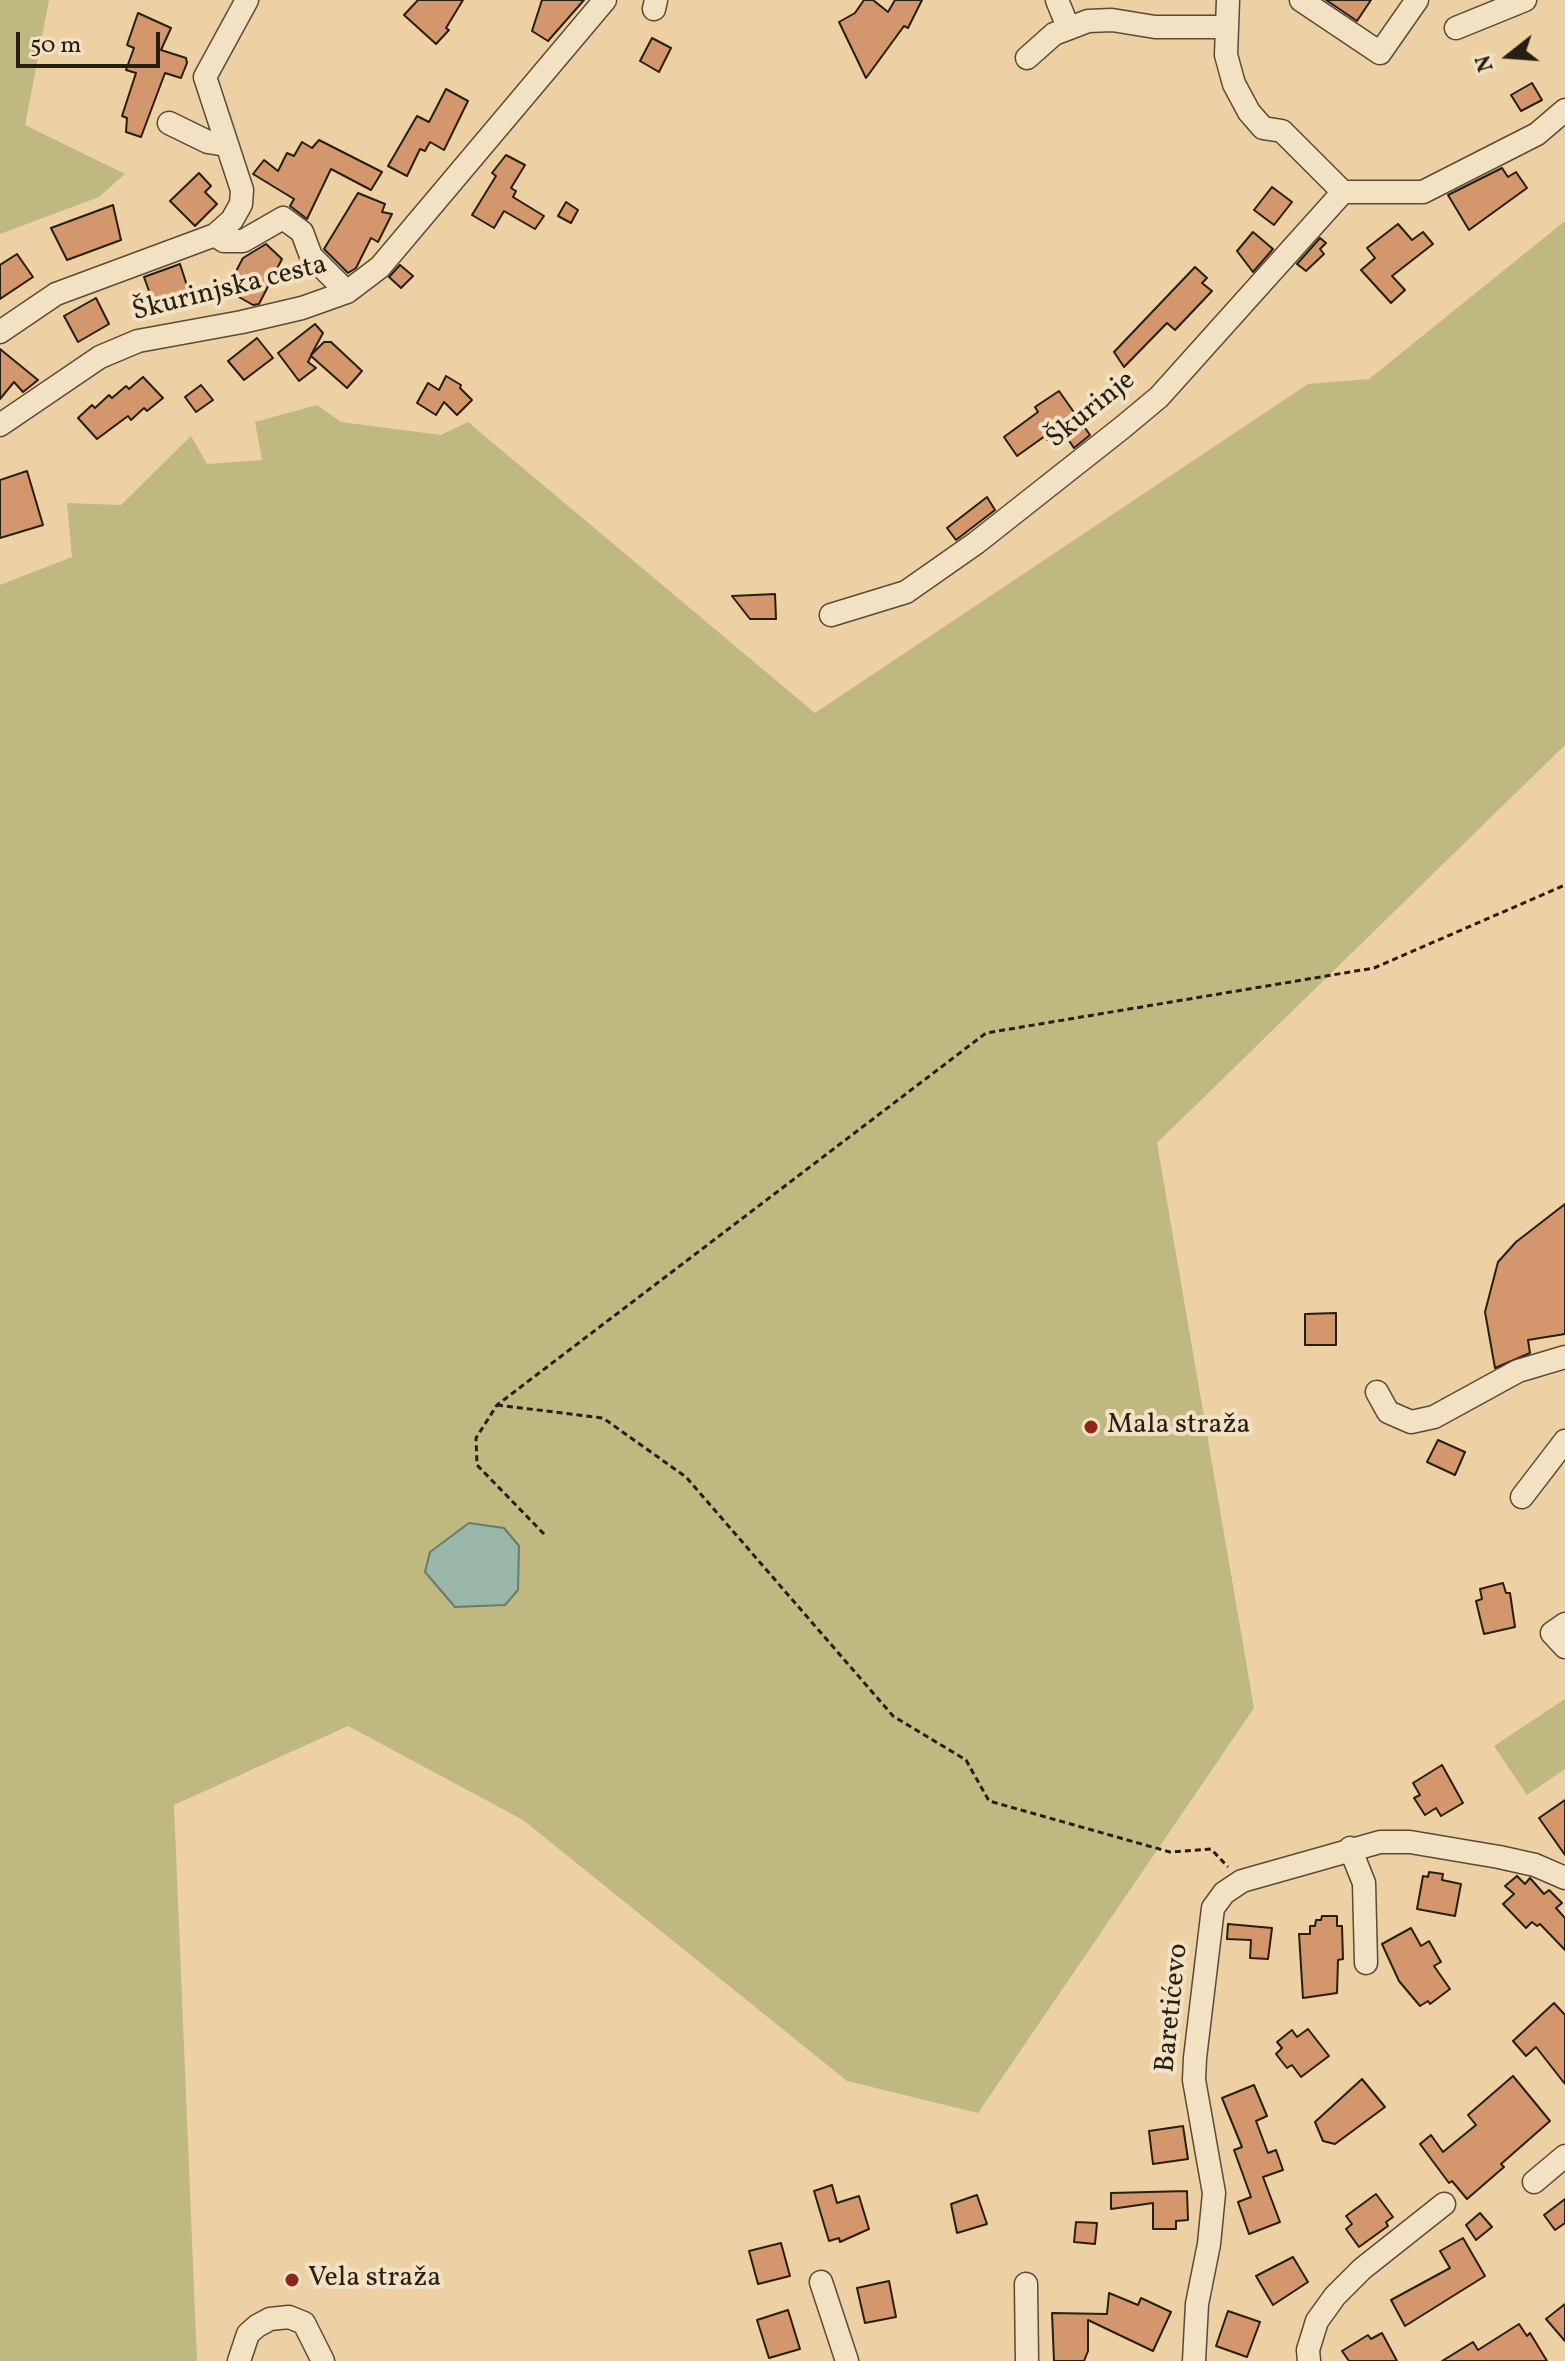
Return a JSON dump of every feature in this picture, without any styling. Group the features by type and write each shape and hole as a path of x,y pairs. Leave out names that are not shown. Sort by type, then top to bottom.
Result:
{"street":[{"name":"Škurinjska cesta","path":"0,425 86,377 138,341 228,332 347,292 380,267 605,0"},
{"path":"1057,0 1068,27"},
{"path":"1228,0 1226,55 1234,84 1249,112 1263,128 1282,131 1343,192 1423,192 1537,134 1565,110"},
{"path":"1301,0 1380,53 1417,0"},
{"path":"1456,28 1525,0"},
{"path":"0,332 56,294 89,279 215,235 232,220 241,204 238,168 226,145 205,77 240,3"},
{"path":"1027,58 1054,34 1088,21 1112,20 1155,27 1225,27"},
{"path":"169,123 208,142 226,145"},
{"name":"Škurinje","path":"831,615 906,592 986,535 1123,427 1159,397 1343,192"},
{"path":"215,235 224,241 243,241 283,218 302,232 311,256 347,292"},
{"path":"1377,1392 1388,1412 1411,1422 1422,1420 1434,1417 1518,1371 1565,1357"},
{"path":"1522,1497 1565,1441"},
{"path":"1565,1624 1552,1633 1565,1647"},
{"name":"Baretićevo","path":"1194,2361 1197,2304 1209,2244 1214,2193 1194,2080 1195,2058 1213,1908 1224,1893 1242,1881 1380,1842 1410,1842 1535,1865 1565,1878"},
{"path":"1350,1848 1364,1883 1366,1963"},
{"path":"1534,2182 1565,2156"},
{"path":"1309,2361 1308,2350 1317,2321 1335,2296 1362,2269 1444,2204"},
{"path":"821,2282 847,2361"},
{"path":"1026,2284 1027,2361"},
{"path":"239,2361 248,2334 257,2326 270,2319 289,2317 304,2323 323,2361"}],"path":[{"path":"544,1534 477,1465 476,1438 497,1405 986,1033 1374,968 1565,885"},
{"path":"497,1405 603,1418 686,1477 893,1716 966,1760 989,1801 1170,1852 1211,1849 1242,1881"}],"shaded area":[{"path":"0,0 49,0 25,125 125,174 99,197 0,234"},
{"path":"1565,221 1565,745 1157,1143 1254,1708 978,2113 847,2081 523,1820 348,1726 174,1805 197,2361 0,2361 0,585 72,557 67,503 121,505 191,436 207,464 262,460 255,422 317,405 341,422 441,435 468,422 815,713 1308,384 1369,379"},
{"path":"469,1523 504,1528 519,1546 518,1590 505,1605 455,1607 425,1572 430,1552"},
{"path":"1565,1699 1565,1769 1527,1795 1494,1746"}],"building":[{"path":"418,0 463,0 446,28 449,30 436,44 404,15"},
{"path":"542,0 584,0 548,41 532,31"},
{"path":"864,0 873,0 888,12 895,0 922,0 908,28 904,26 866,78 839,22 855,13"},
{"path":"1326,0 1371,0 1357,21"},
{"path":"138,13 171,28 161,50 186,58 187,63 181,78 165,73 141,137 126,132 127,118 122,116 136,73 126,70 134,48 127,45"},
{"path":"652,38 671,48 659,72 640,61"},
{"path":"1532,83 1542,100 1521,111 1511,95"},
{"path":"446,89 468,101 444,150 430,142 425,151 420,149 407,176 388,166 417,116 429,122"},
{"path":"319,140 382,172 371,190 331,169 307,219 290,206 294,199 253,174 264,160 278,171 287,153 294,156 302,142 312,148"},
{"path":"506,155 525,165 511,188 516,191 513,197 544,216 535,229 504,211 494,228 472,215 496,176 492,173"},
{"path":"1502,168 1508,177 1516,172 1527,188 1469,230 1448,195"},
{"path":"199,173 211,186 205,192 217,204 195,226 170,201"},
{"path":"1272,187 1292,202 1274,225 1254,210"},
{"path":"358,193 385,204 382,212 392,214 378,242 371,238 356,268 348,273 324,249"},
{"path":"566,202 578,210 571,223 558,216"},
{"path":"113,205 121,240 67,260 51,228"},
{"path":"1398,224 1412,240 1423,232 1433,244 1392,276 1405,290 1391,303 1361,270 1375,258 1367,248"},
{"path":"1253,232 1273,249 1253,272 1237,251"},
{"path":"1320,238 1326,243 1320,249 1324,254 1306,271 1297,264"},
{"path":"266,244 282,259 259,304 253,305 239,297 246,282 234,275 243,258"},
{"path":"17,254 33,277 0,299 0,265"},
{"path":"180,264 190,295 155,308 144,277"},
{"path":"400,265 413,276 401,288 389,277"},
{"path":"1195,267 1207,278 1202,283 1212,291 1175,330 1167,323 1124,367 1114,352"},
{"path":"96,298 109,324 78,342 64,316"},
{"path":"315,324 323,333 311,355 324,342 331,342 362,371 347,388 311,356 308,362 316,368 299,381 278,353"},
{"path":"257,338 273,358 244,380 228,361"},
{"path":"0,349 38,380 23,392 14,382 0,399"},
{"path":"446,376 461,385 460,388 472,400 457,415 444,402 436,415 417,403 428,383 439,390"},
{"path":"143,377 163,398 147,411 144,408 131,420 128,416 97,439 78,418 92,405 95,408 109,395 112,398 126,386 129,389"},
{"path":"201,385 213,400 196,412 185,397"},
{"path":"1059,391 1090,435 1074,448 1063,432 1047,440 1045,436 1017,456 1004,437 1038,412 1035,407"},
{"path":"27,471 43,525 0,538 0,480"},
{"path":"987,497 995,510 956,540 947,528"},
{"path":"775,594 776,619 750,619 732,596"},
{"path":"1565,1204 1565,1334 1528,1340 1530,1353 1495,1368 1485,1312 1498,1262 1516,1242"},
{"path":"1336,1313 1336,1345 1305,1345 1305,1314"},
{"path":"1438,1440 1465,1452 1455,1475 1427,1462"},
{"path":"1503,1583 1506,1593 1510,1593 1515,1627 1484,1634 1476,1601 1482,1599 1480,1589"},
{"path":"1442,1765 1463,1803 1441,1816 1436,1808 1425,1815 1414,1798 1420,1795 1413,1783"},
{"path":"1565,1800 1565,1855 1539,1818"},
{"path":"1429,1872 1443,1874 1442,1880 1461,1884 1455,1916 1417,1909 1423,1876 1428,1877"},
{"path":"1517,1876 1525,1884 1530,1878 1544,1894 1549,1890 1562,1903 1556,1908 1565,1918 1565,1950 1540,1924 1537,1926 1532,1922 1526,1928 1503,1904 1514,1894 1505,1886"},
{"path":"1322,1916 1337,1916 1337,1926 1342,1926 1343,1959 1338,1960 1337,1993 1303,1998 1299,1934 1310,1934 1310,1926 1315,1926 1316,1920 1321,1920"},
{"path":"1228,1924 1272,1928 1268,1959 1250,1958 1251,1940 1227,1939"},
{"path":"1411,1928 1421,1946 1429,1941 1441,1962 1434,1966 1450,1989 1430,2004 1428,2001 1420,2006 1399,1981 1382,1944"},
{"path":"1554,2003 1565,2015 1565,2084 1536,2047 1526,2056 1513,2041"},
{"path":"1308,2029 1329,2056 1301,2077 1292,2065 1287,2068 1276,2054 1282,2048 1277,2042 1292,2030 1297,2037"},
{"path":"1513,2076 1550,2121 1467,2199 1452,2181 1449,2183 1420,2144 1431,2135 1443,2152 1476,2125 1468,2115"},
{"path":"1362,2079 1385,2107 1335,2144 1323,2141 1315,2122"},
{"path":"1254,2085 1267,2116 1256,2121 1268,2153 1276,2150 1283,2170 1263,2177 1280,2222 1249,2234 1238,2202 1251,2197 1234,2150 1242,2147 1222,2098"},
{"path":"1183,2126 1188,2159 1153,2164 1149,2131"},
{"path":"832,2185 837,2203 859,2196 869,2229 840,2242 839,2238 829,2241 814,2191"},
{"path":"1187,2191 1188,2220 1176,2221 1176,2229 1153,2229 1153,2203 1111,2209 1111,2193"},
{"path":"1376,2194 1393,2217 1386,2222 1388,2226 1359,2247 1346,2229 1352,2224 1346,2216"},
{"path":"977,2195 987,2224 957,2233 951,2204"},
{"path":"1565,2199 1565,2223 1555,2230 1544,2215"},
{"path":"1480,2213 1492,2227 1476,2240 1466,2225"},
{"path":"1076,2222 1097,2223 1095,2244 1074,2242"},
{"path":"1463,2238 1485,2276 1405,2326 1391,2300 1450,2268 1440,2251"},
{"path":"781,2243 790,2276 758,2284 749,2251"},
{"path":"1293,2257 1308,2282 1273,2305 1256,2276"},
{"path":"889,2281 896,2317 865,2323 857,2288"},
{"path":"1109,2293 1138,2305 1141,2298 1171,2312 1153,2351 1088,2320 1088,2351 1084,2361 1054,2361 1052,2313 1107,2314"},
{"path":"1565,2304 1565,2341 1546,2319"},
{"path":"788,2310 800,2349 769,2358 757,2320"},
{"path":"1228,2311 1260,2322 1247,2357 1216,2346"},
{"path":"1519,2324 1527,2336 1530,2333 1547,2361 1442,2361 1473,2342 1478,2350"},
{"path":"1382,2333 1397,2361 1349,2361 1342,2351 1368,2335 1371,2339"}],"place":[{"name":"Mala straža","path":"1091,1427"},
{"name":"Vela straža","path":"292,2280"}]}
